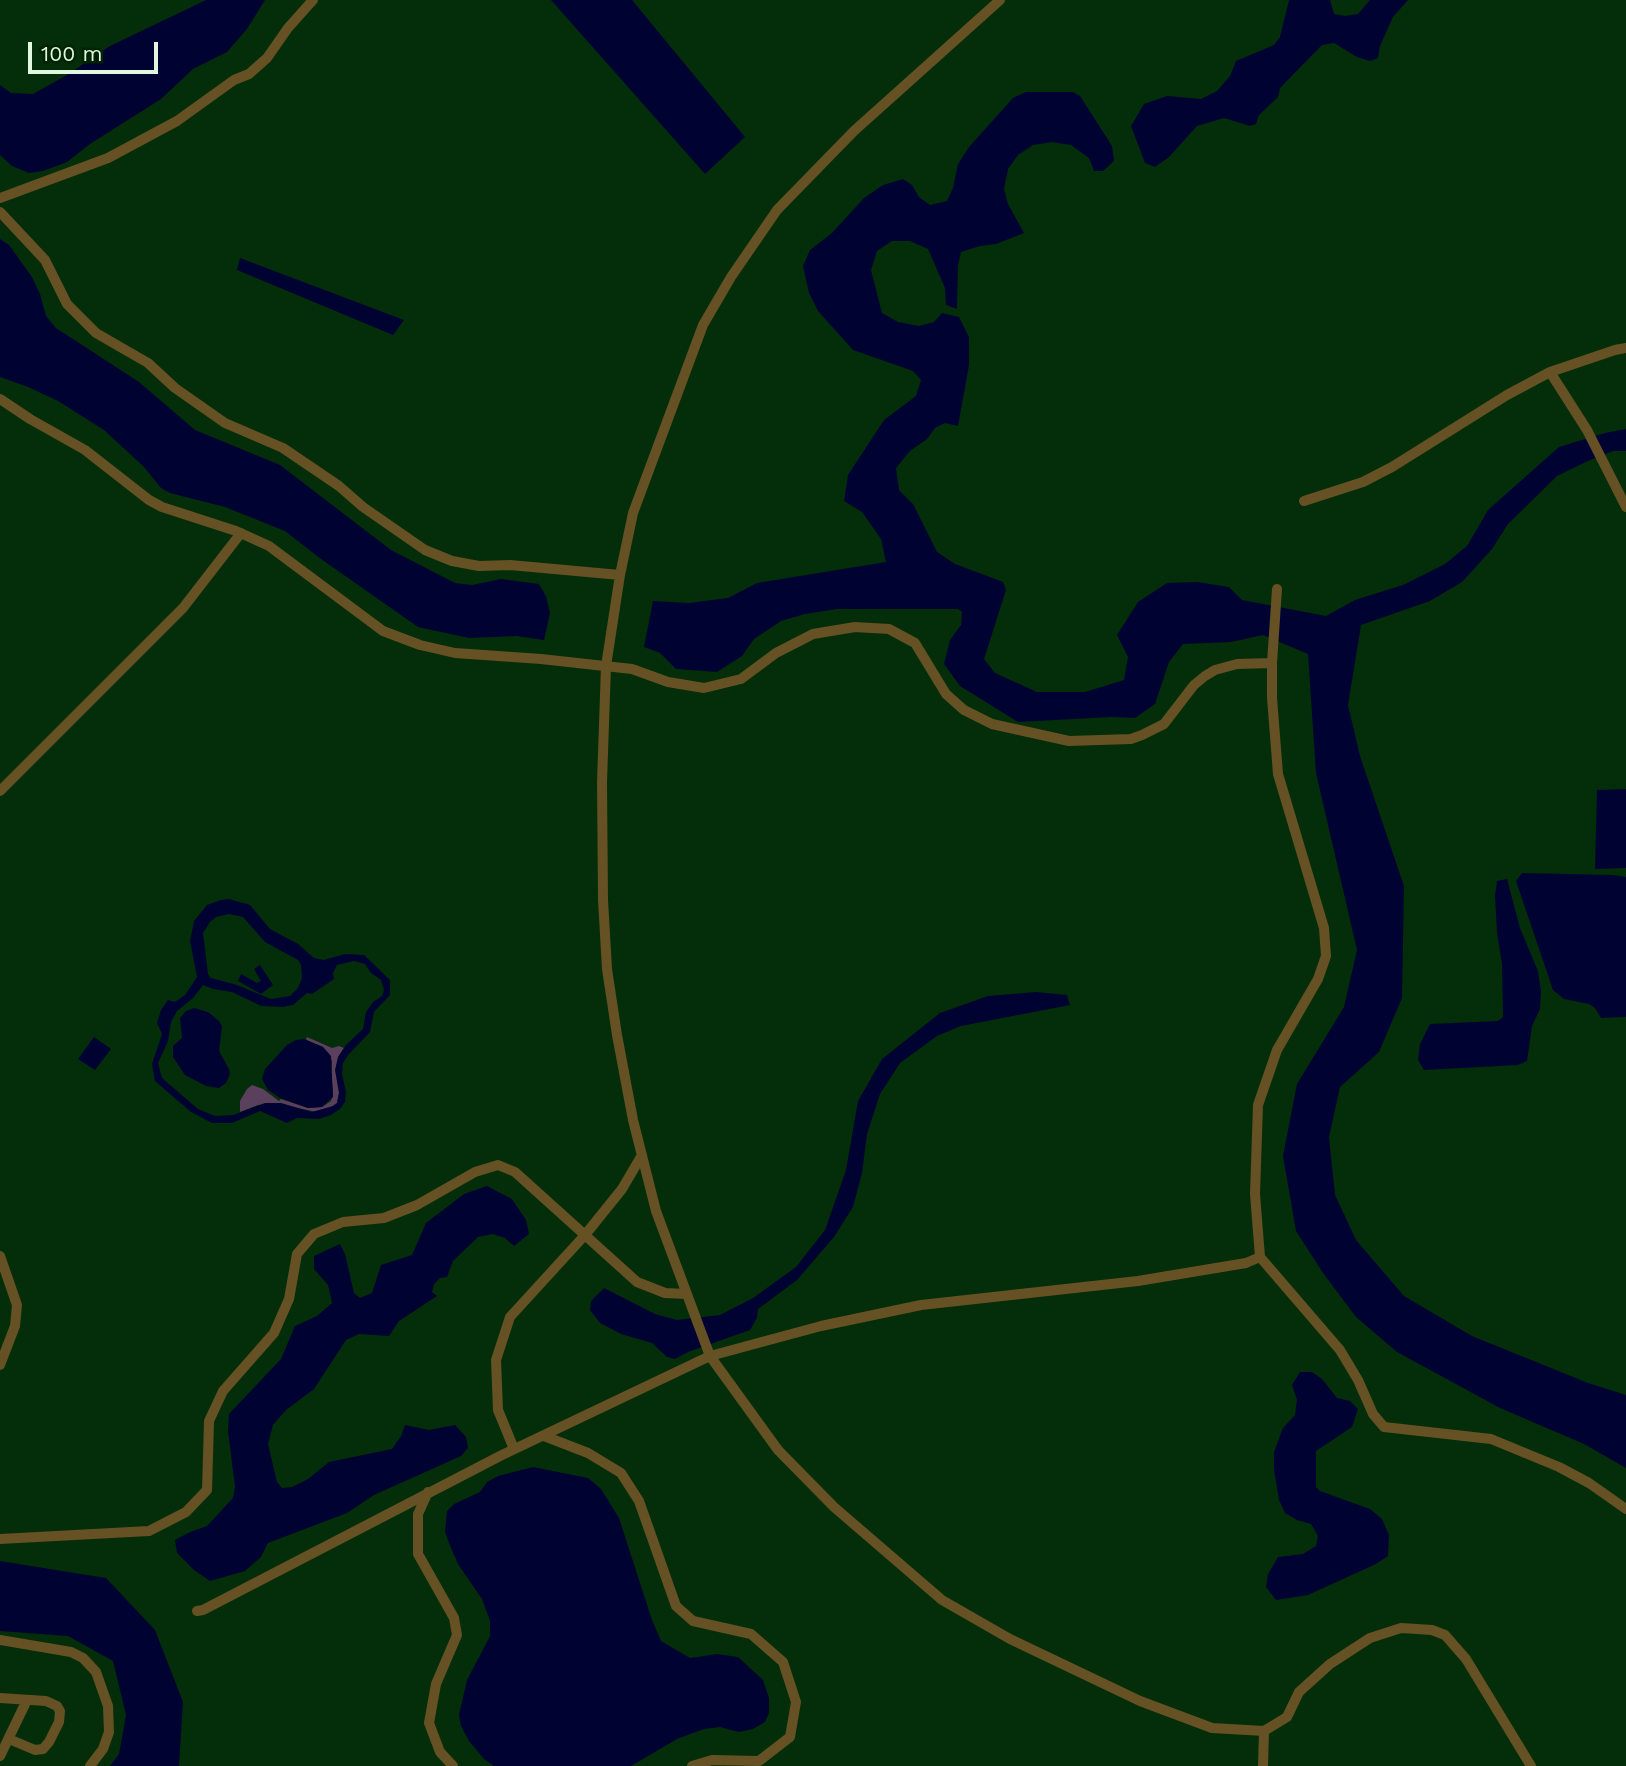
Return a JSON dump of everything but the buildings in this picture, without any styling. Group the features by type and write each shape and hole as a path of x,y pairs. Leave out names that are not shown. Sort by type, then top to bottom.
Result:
{"street":[{"path":"0,198 108,158 177,121 234,80 249,74 267,58 288,28 313,0"},
{"path":"1000,0 853,131 777,210 731,277 703,325 633,513 606,666 601,782 604,928 617,1035 633,1120 656,1211 710,1356 778,1450 834,1507 942,1600 1010,1639 1140,1700 1212,1728 1264,1731 1287,1717 1298,1692 1329,1664 1370,1638 1401,1628 1417,1628 1445,1635 1465,1659 1531,1766"},
{"path":"0,212 45,260 67,304 96,333 148,363 183,394 225,423 283,448 425,550 452,561 478,566 541,567 620,575"},
{"path":"1304,501 1363,482 1392,467 1507,395 1550,372 1626,348"},
{"path":"1550,372 1587,430 1626,507"},
{"path":"0,399 85,450 162,507 241,533 269,546 383,631 420,645 455,653 632,669 668,682 704,688 741,678 776,653 813,635 855,628 889,629 915,643 946,694 964,710 992,724 1069,741 1131,739 1142,735 1164,724 1205,676 1215,670 1237,664 1272,663"},
{"path":"0,791 183,608 241,533"},
{"path":"1277,589 1272,698 1278,774 1324,928 1326,956 1318,979 1276,1050 1258,1105 1255,1194 1260,1257 1340,1350 1358,1380 1373,1414 1384,1427 1491,1439 1559,1467 1589,1483 1626,1509"},
{"path":"514,1449 498,1410 496,1360 510,1317 585,1235 622,1189 642,1155"},
{"path":"0,1539 149,1531 186,1512 207,1490 209,1421 223,1391 274,1333 289,1299 297,1254 314,1234 342,1222 384,1218 417,1205 475,1172 498,1165 515,1172 637,1282 665,1293 686,1294"},
{"path":"0,1256 17,1305 15,1326 0,1366"},
{"path":"197,1611 514,1449 710,1356 821,1326 921,1305 1138,1281 1246,1263 1260,1257"},
{"path":"544,1436 588,1453 621,1473 639,1501 676,1606 693,1621 751,1634 783,1662 796,1702 790,1737 759,1761 712,1760 692,1766"},
{"path":"428,1492 418,1514 418,1554 454,1618 457,1635 436,1684 429,1723 440,1752 453,1766"},
{"path":"0,1640 71,1652 83,1658 96,1672 108,1706 109,1732 107,1742 90,1766"},
{"path":"0,1698 52,1703 60,1711 61,1717 50,1742 43,1749 35,1750 9,1739"},
{"path":"0,1756 27,1700"},
{"path":"1263,1766 1264,1731"}],"shaded area":[{"path":"307,1037 332,1048 344,1048 338,1057 337,1103 317,1112 272,1103 240,1112 240,1101 252,1085 263,1089 279,1101 281,1099 308,1108 322,1107 331,1101 332,1061 323,1047 306,1040"}],"water":[{"path":"206,0 265,0 247,29 227,52 193,69 161,99 90,144 67,162 29,173 12,166 0,155 0,85 11,93 33,94 110,46"},
{"path":"551,0 632,0 745,137 705,174"},
{"path":"1289,0 1330,0 1334,14 1345,16 1358,14 1370,0 1408,0 1393,17 1380,46 1378,58 1370,61 1357,57 1334,43 1322,45 1280,88 1278,97 1259,115 1256,124 1250,126 1224,118 1197,126 1169,157 1155,167 1145,163 1131,126 1144,104 1167,96 1201,99 1217,91 1230,76 1236,61 1274,45 1280,37"},
{"path":"1026,92 1073,92 1080,96 1112,146 1114,161 1103,171 1094,171 1089,158 1071,145 1052,142 1033,145 1018,155 1008,169 1004,189 1008,204 1024,233 996,244 961,252 957,309 946,305 945,288 928,249 910,241 892,241 877,251 871,270 882,313 898,322 919,326 934,322 942,313 959,317 969,337 969,365 958,426 945,423 935,428 896,468 899,490 913,504 937,552 955,564 1003,582 1006,590 984,659 995,673 1037,692 1085,692 1124,680 1128,657 1117,635 1138,602 1167,583 1197,582 1229,587 1242,600 1326,616 1355,600 1403,585 1445,564 1467,546 1488,510 1559,447 1626,429 1626,451 1613,451 1557,476 1508,524 1492,549 1462,582 1430,601 1361,625 1348,705 1360,756 1404,886 1402,998 1379,1052 1340,1087 1329,1137 1335,1195 1356,1240 1404,1296 1472,1336 1588,1383 1626,1395 1626,1468 1584,1444 1500,1408 1397,1352 1356,1317 1296,1231 1283,1156 1297,1084 1344,1007 1357,950 1316,773 1308,654 1263,635 1231,642 1183,644 1169,662 1155,704 1135,718 1018,722 960,686 944,664 950,640 961,625 962,612 958,609 837,609 805,614 781,621 754,639 742,656 717,672 676,669 660,653 644,647 653,601 689,603 728,598 757,583 886,562 881,539 862,512 844,501 848,475 884,420 916,396 921,380 913,371 853,350 818,311 809,293 803,266 810,250 832,233 864,198 883,185 903,179 930,205 947,201 958,164 969,147 1013,98"},
{"path":"0,239 9,245 32,277 46,316 56,328 139,382 195,430 280,465 391,550 455,583 472,585 501,579 539,584 546,596 550,613 544,640 517,636 469,638 418,627 285,531 225,507 170,493 161,488 144,467 104,430 58,401 0,377"},
{"path":"240,258 404,320 393,335 237,270"},
{"path":"1626,789 1626,868 1595,869 1597,790"},
{"path":"1522,873 1626,877 1626,1017 1601,1018 1589,1004 1564,999 1553,990 1516,881"},
{"path":"1507,879 1520,928 1538,971 1541,992 1540,1009 1532,1026 1527,1061 1518,1065 1424,1070 1418,1060 1420,1044 1430,1024 1498,1021 1503,1017 1502,964 1495,896 1497,881"},
{"path":"229,899 250,905 270,929 298,944 314,958 324,960 345,954 364,955 390,980 390,995 374,1012 370,1032 343,1063 345,1102 331,1115 319,1119 297,1118 287,1123 260,1111 232,1123 212,1123 191,1112 155,1081 152,1064 162,1034 157,1023 161,1010 168,1000 175,1002 185,995 197,977 190,941 194,921 207,905","holes":["229,914 243,917 265,942 298,960 302,978 298,988 290,996 271,999 211,978 208,974 203,933 216,917","354,961 365,964 371,973 381,980 384,990 382,996 373,1002 366,1012 363,1029 338,1057 335,1070 339,1093 337,1103 333,1106 312,1112 281,1103 265,1103 233,1115 215,1116 198,1109 162,1078 158,1063 168,1041 171,1022 177,1011 193,998 203,985 232,992 261,1006 283,1007 293,1005 307,993 312,994 334,979 333,973 337,965"]},
{"path":"260,965 273,985 261,994 238,981 241,974 257,983 261,981 254,969"},
{"path":"1036,992 1067,995 1070,1005 961,1026 937,1036 900,1063 880,1094 867,1134 862,1173 853,1207 834,1237 797,1280 758,1309 757,1318 750,1330 675,1359 667,1357 652,1343 621,1334 600,1323 590,1310 591,1301 604,1288 655,1314 677,1320 720,1315 753,1298 796,1267 825,1230 846,1170 858,1101 882,1059 940,1013 988,996"},
{"path":"194,1008 208,1012 222,1026 219,1051 230,1074 226,1083 219,1088 206,1086 185,1075 173,1057 173,1046 182,1038 180,1018 186,1011"},
{"path":"94,1037 111,1049 95,1070 78,1059"},
{"path":"304,1039 323,1047 331,1056 333,1097 322,1107 308,1108 280,1098 268,1090 262,1079 265,1069 287,1045"},
{"path":"487,1186 512,1199 526,1220 529,1234 514,1246 505,1238 493,1234 478,1237 453,1261 447,1277 440,1278 434,1284 432,1292 437,1296 399,1321 389,1336 359,1334 346,1340 314,1389 286,1410 273,1425 268,1444 277,1482 282,1488 292,1487 308,1479 329,1462 392,1449 405,1425 429,1430 455,1425 466,1437 468,1448 461,1456 374,1495 347,1513 268,1543 261,1557 245,1571 210,1581 194,1570 177,1553 175,1540 207,1526 233,1498 235,1487 228,1431 229,1414 281,1359 295,1326 317,1316 332,1303 328,1285 314,1269 314,1256 340,1244 354,1293 360,1298 372,1293 381,1265 412,1255 426,1223 464,1194"},
{"path":"1300,1372 1312,1372 1322,1379 1337,1398 1350,1401 1358,1409 1352,1427 1316,1451 1316,1487 1320,1491 1370,1509 1382,1519 1389,1535 1388,1556 1308,1595 1276,1600 1266,1587 1268,1574 1278,1557 1303,1554 1316,1546 1318,1536 1311,1524 1285,1513 1279,1500 1274,1469 1274,1452 1283,1428 1295,1415 1297,1400 1292,1385"},
{"path":"533,1467 588,1478 601,1489 619,1518 661,1641 690,1658 717,1654 738,1657 763,1680 769,1698 769,1713 765,1722 753,1729 739,1732 720,1727 704,1729 677,1739 631,1766 494,1766 484,1759 469,1741 459,1715 467,1680 490,1636 490,1621 482,1599 458,1564 451,1548 445,1532 447,1511 454,1504 480,1492 487,1482 498,1476"},
{"path":"0,1561 106,1578 155,1630 183,1702 179,1766 110,1766 119,1754 126,1715 113,1661 68,1636 0,1631"}]}
